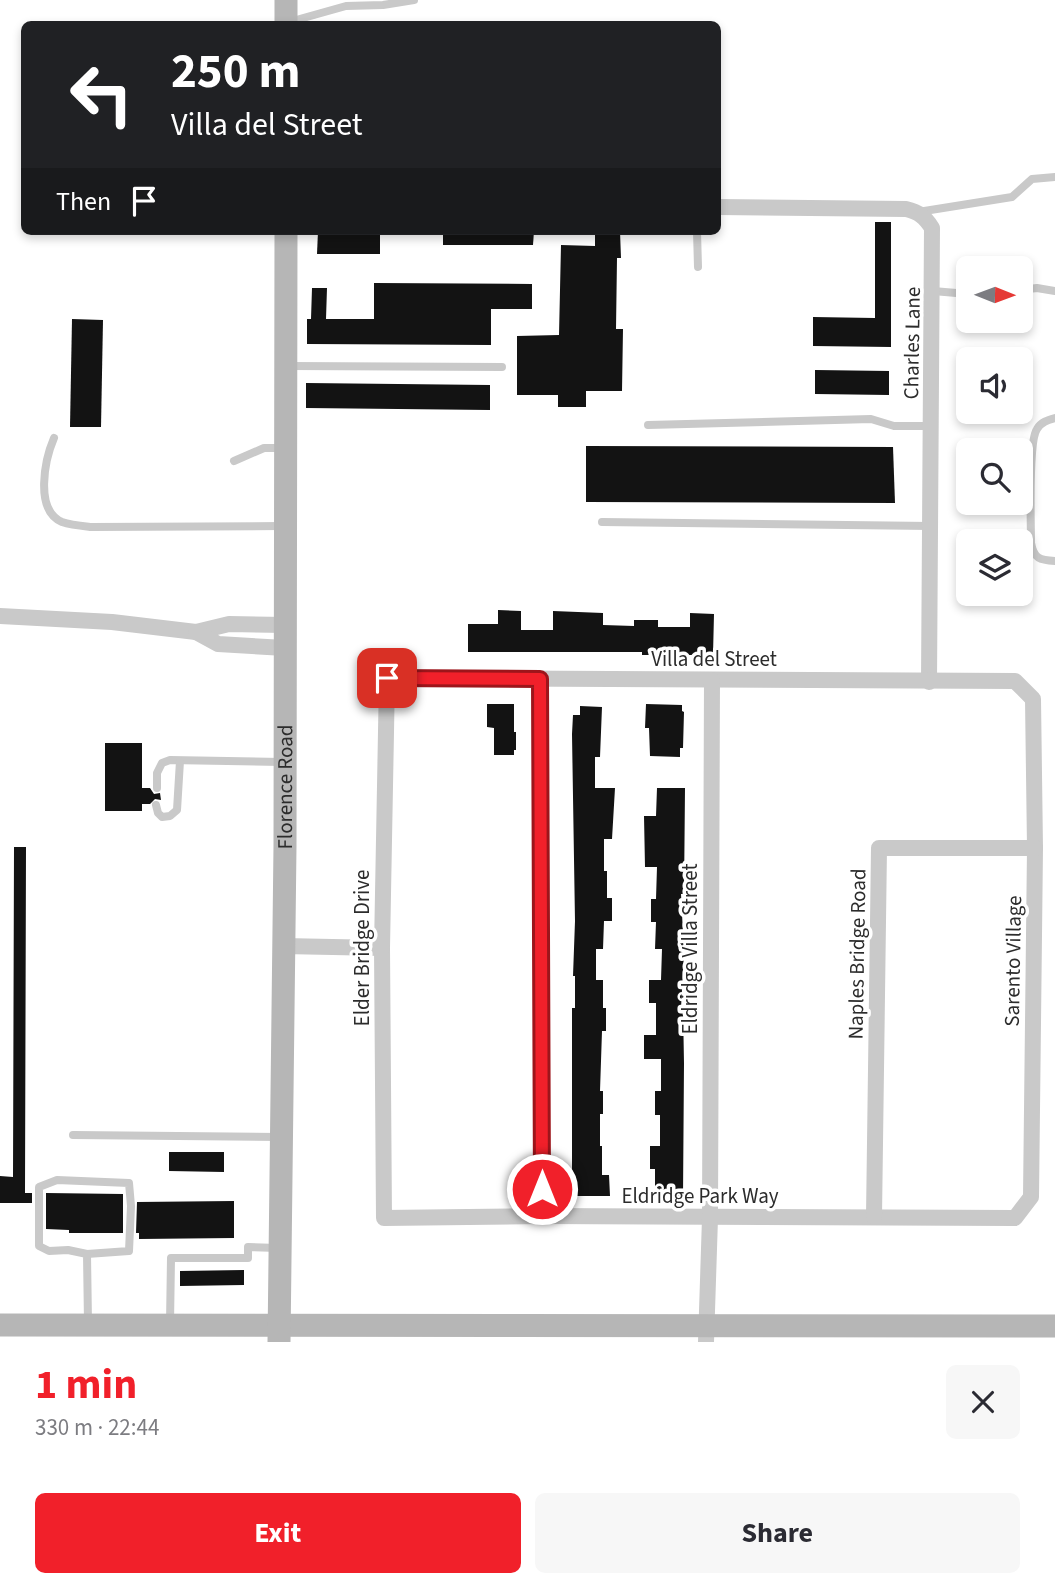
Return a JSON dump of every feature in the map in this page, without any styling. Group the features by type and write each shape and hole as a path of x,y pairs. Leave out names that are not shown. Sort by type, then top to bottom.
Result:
{"street":[{"path":"721,207 876,207 918,212"},
{"name":"Charles Lane","path":"918,212 932,228 929,682"},
{"name":"Florence Road","path":"279,1334 285,762 286,235"},
{"path":"0,616 99,621 197,632 229,624 285,636"},
{"path":"197,632 218,644 285,636"},
{"name":"Villa del Street","path":"387,678 1015,681 1033,699"},
{"name":"Elder Bridge Drive","path":"384,1218 382,948 387,678"},
{"path":"540,679 542,1216"},
{"name":"Eldridge Villa Street","path":"706,1333 710,1218 712,680"},
{"name":"Sarento Village","path":"1015,1219 1031,1197 1035,848 1033,699"},
{"name":"Naples Bridge Road","path":"874,1217 879,848 1035,848"},
{"path":"283,946 382,948"},
{"name":"Eldridge Park Way","path":"384,1218 542,1216 1015,1219"},
{"path":"0,1325 170,1326 279,1334 955,1334 1055,1326"}],"lane":[{"path":"286,16 346,6 414,0"},
{"path":"918,212 1012,197 1032,179 1055,177"},
{"path":"697,235 698,267"},
{"path":"1033,288 1055,291"},
{"path":"933,291 956,293"},
{"path":"286,366 502,367"},
{"path":"1055,418 1044,421 1035,430 1032,449 1031,543 1033,554 1039,560 1055,561"},
{"path":"648,425 871,419 894,426 932,426"},
{"path":"54,439 46,456 43,487 49,508 60,521 90,527 285,526"},
{"path":"234,461 264,448 285,448"},
{"path":"602,522 931,526"},
{"path":"156,805 162,817 170,817 177,810 180,761"},
{"path":"157,788 157,773 162,763 285,762"},
{"path":"73,1135 282,1137"},
{"path":"57,1180 129,1183 129,1251 87,1254 68,1250 48,1251 39,1246 39,1187 57,1180"},
{"path":"170,1326 171,1258 248,1258 248,1247 281,1248"},
{"path":"87,1254 88,1326"}],"building":[{"path":"875,222 891,222 891,347 813,346 813,317 875,318"},
{"path":"318,235 380,235 380,254 317,254"},
{"path":"443,235 534,235 533,245 443,245"},
{"path":"595,235 620,235 621,258 617,258 616,329 623,329 622,391 586,391 586,407 558,407 558,395 517,395 517,336 559,335 561,245 595,246"},
{"path":"374,283 532,284 532,309 491,309 491,345 307,344 307,319 311,319 312,288 327,288 326,319 374,319"},
{"path":"72,319 103,320 101,427 70,427"},
{"path":"815,370 889,371 889,395 815,394"},
{"path":"306,383 490,385 490,410 306,408"},
{"path":"586,446 893,447 895,503 586,502"},
{"path":"498,610 521,611 521,630 553,630 553,611 603,613 603,625 634,626 634,620 658,620 658,627 690,627 690,613 714,614 713,655 642,655 642,652 468,652 468,624 498,624"},
{"path":"487,704 514,704 514,755 494,755 494,728 487,727"},
{"path":"646,704 682,705 683,748 680,748 680,757 650,756 649,728 645,728"},
{"path":"580,706 602,707 600,757 595,757 595,788 615,788 612,839 604,839 604,871 607,871 607,898 612,898 612,921 604,921 603,949 596,949 596,980 603,980 603,1008 606,1008 606,1031 602,1031 600,1091 603,1091 603,1114 600,1114 600,1146 602,1175 609,1175 610,1196 575,1196 575,1191 572,1191 575,921 572,734 573,715 580,715"},
{"path":"105,743 142,743 142,788 150,788 154,794 160,793 161,800 155,799 150,804 142,804 142,811 105,811"},
{"path":"657,788 685,788 684,894 681,894 684,953 681,1008 684,1063 683,1197 655,1197 655,1169 650,1169 650,1146 660,1146 660,1115 655,1115 655,1091 661,1091 661,1059 644,1059 644,1035 656,1035 656,1003 649,1003 649,980 661,980 662,949 655,949 656,922 651,922 651,899 656,899 657,867 645,867 644,816 656,816"},
{"path":"14,847 26,847 25,1193 32,1193 32,1203 0,1203 0,1176 13,1177"},
{"path":"169,1152 224,1152 224,1172 169,1171"},
{"path":"46,1193 123,1194 123,1233 69,1233 69,1230 46,1229"},
{"path":"234,1201 234,1238 139,1239 139,1233 136,1233 137,1202"},
{"path":"244,1270 244,1285 180,1286 180,1271"}],"route":[{"path":"387,678 540,679 542,1189"}]}
